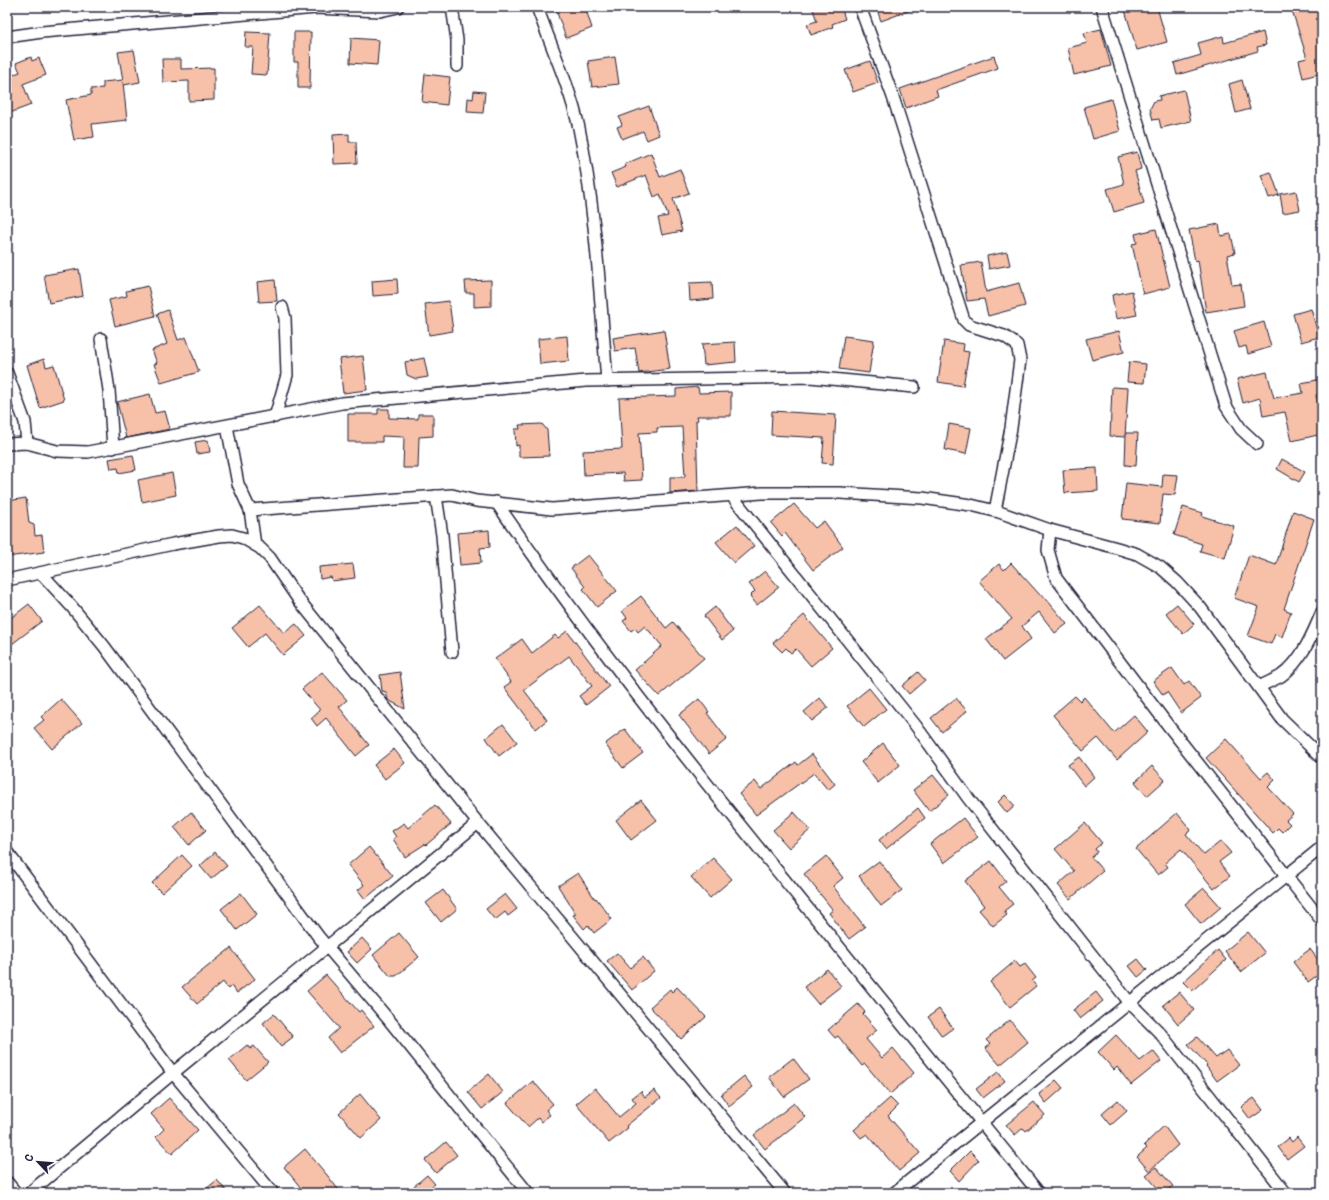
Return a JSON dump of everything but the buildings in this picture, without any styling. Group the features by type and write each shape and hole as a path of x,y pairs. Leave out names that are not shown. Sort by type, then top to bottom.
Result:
{"street":[{"path":"7,37 42,32 316,8 380,11 398,7"},
{"path":"452,7 457,40 457,66"},
{"path":"537,7 558,63 580,134 593,204 607,381"},
{"path":"860,7 893,97 964,320 969,325 1004,336 1017,344 1020,360 1013,413 995,511"},
{"path":"1102,7 1226,406 1241,429 1257,444"},
{"path":"276,417 287,375 285,318 282,306"},
{"path":"101,339 110,390 112,448"},
{"path":"7,373 25,422 27,443"},
{"path":"7,444 27,443 57,452 88,452 342,404 586,381 810,377 914,387"},
{"path":"227,426 238,484 250,510 255,545"},
{"path":"250,510 452,495 476,501 552,509 762,494 840,493 922,498 971,505 995,511 1050,530 1137,554 1160,567 1177,582 1200,607 1282,719 1322,758"},
{"path":"436,496 442,535 452,652"},
{"path":"732,496 916,726 968,798 1130,1003 1160,1033 1286,1193"},
{"path":"496,502 540,567 651,714 1039,1193"},
{"path":"1050,530 1048,550 1056,578 1286,877 1322,921"},
{"path":"7,580 173,544 219,536 232,535 242,538 255,545 270,558 298,599 478,824 785,1193"},
{"path":"41,573 72,607 104,646 328,948 528,1193"},
{"path":"1259,687 1282,675 1297,659 1313,634 1322,612"},
{"path":"29,1193 173,1072 328,948 478,824"},
{"path":"894,1193 1322,847"},
{"path":"7,852 173,1072 273,1193"},
{"path":"7,1182 16,1193"}]}
